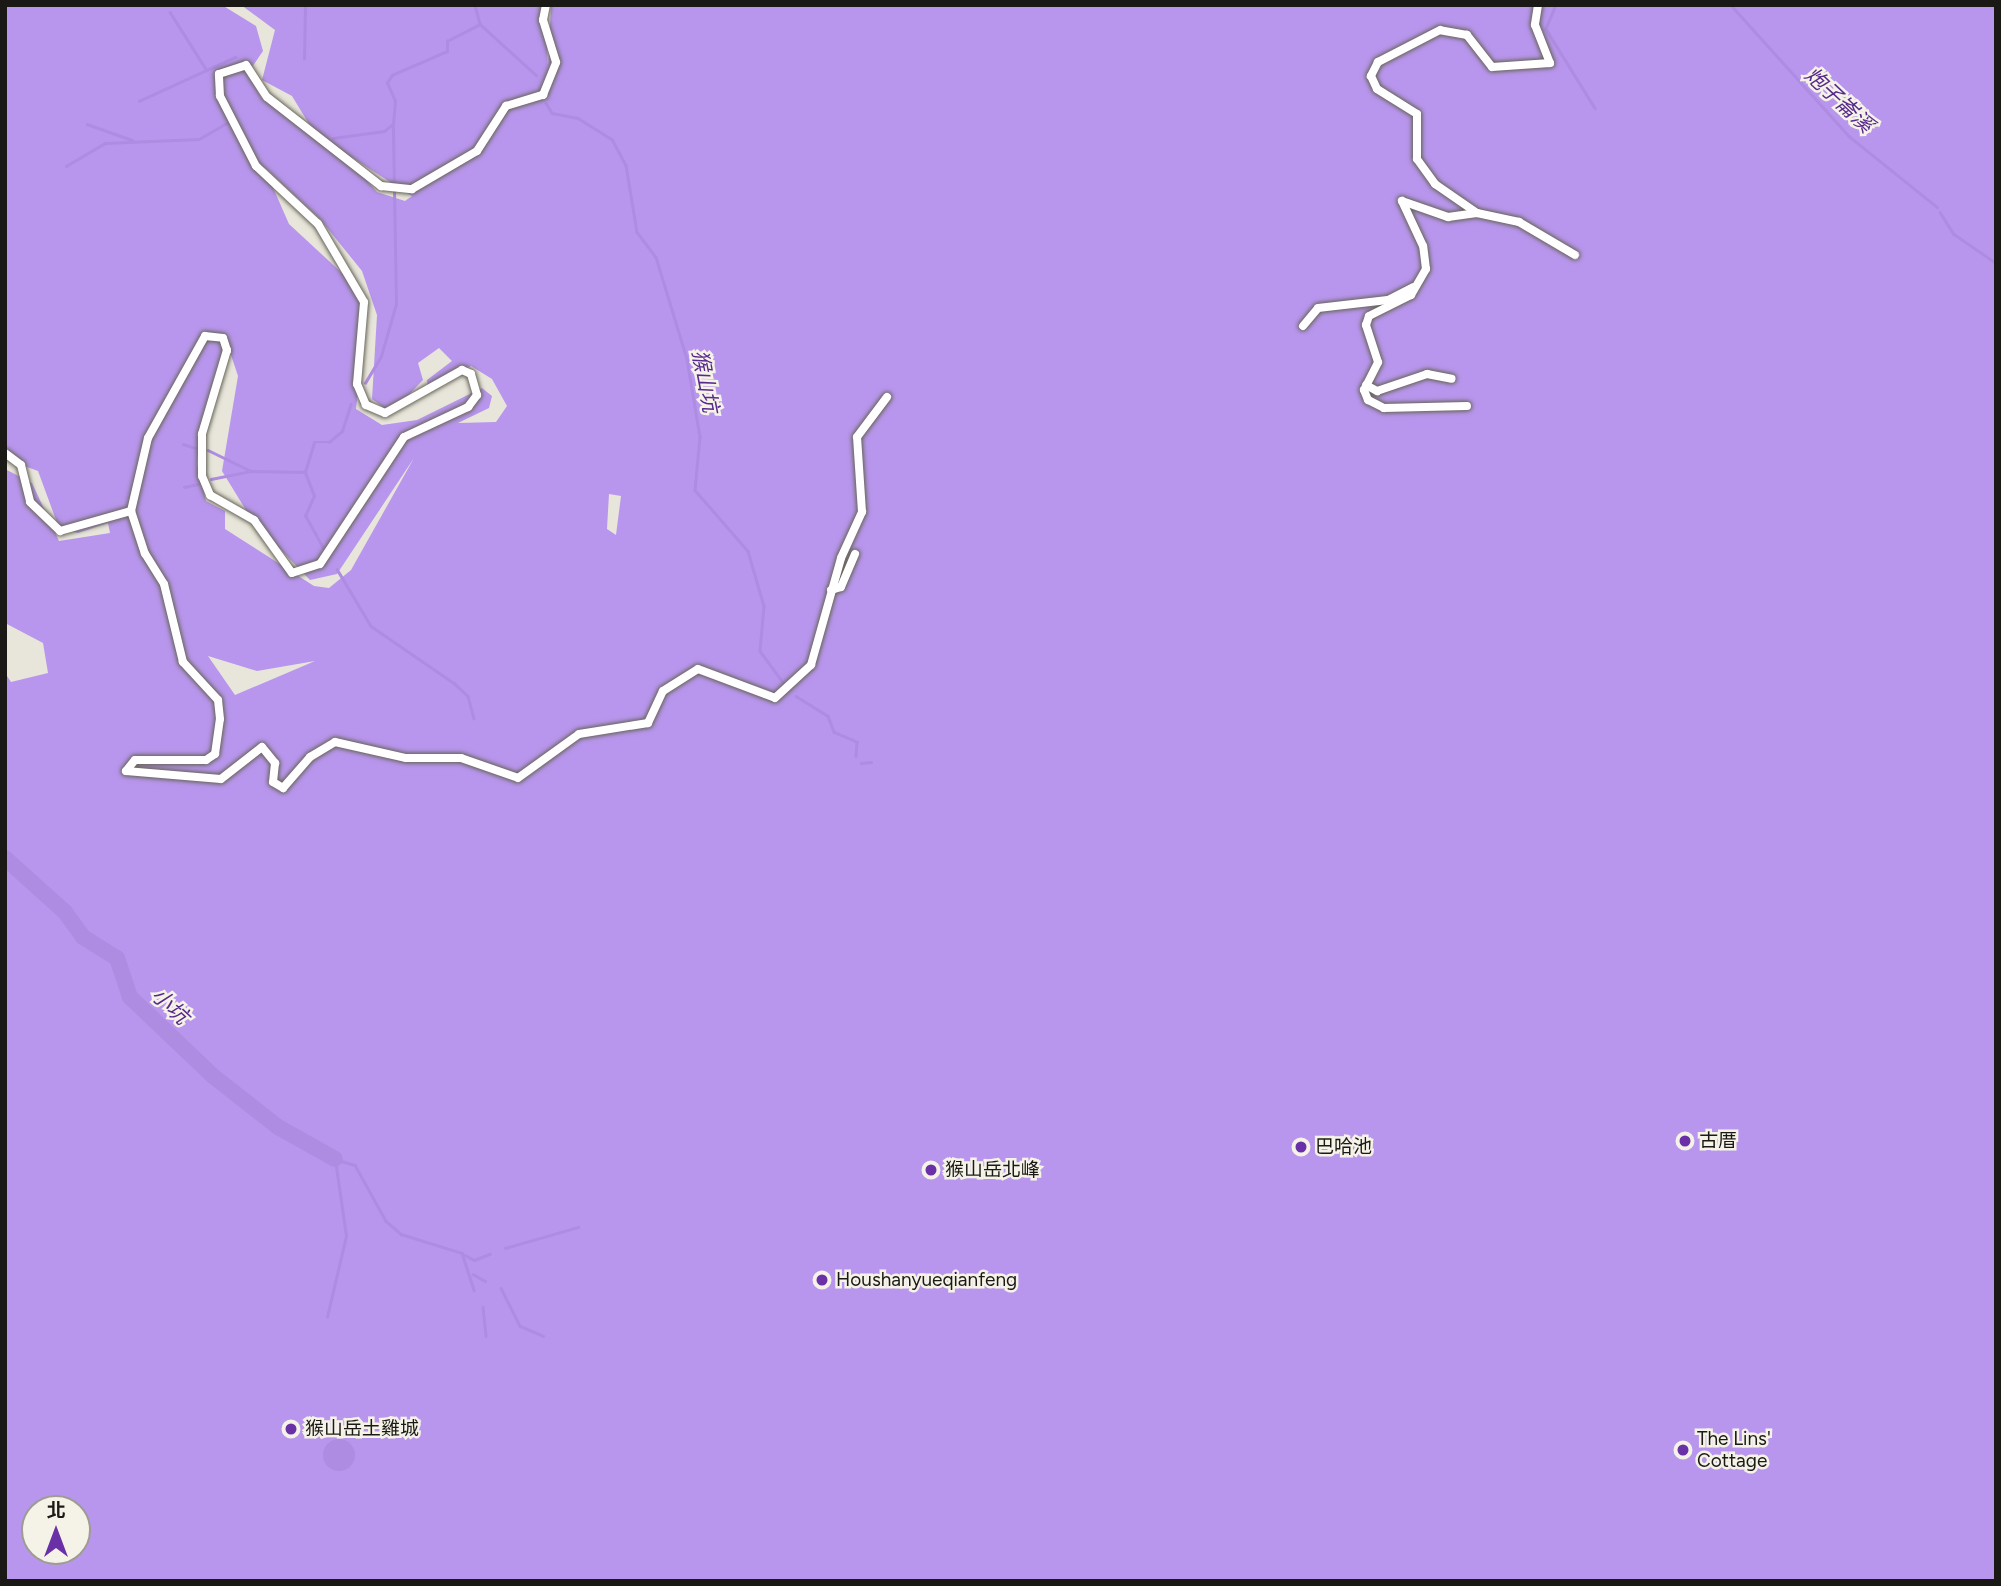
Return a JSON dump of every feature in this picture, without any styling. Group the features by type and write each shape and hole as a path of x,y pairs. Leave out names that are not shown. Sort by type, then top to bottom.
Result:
{"street":[{"path":"546,5 543,20 556,62 543,95 506,106 477,150 400,190 387,189 267,97 246,65 219,74 220,96 256,166 318,224 364,302 357,384 366,405 385,413 462,370 477,395 468,407 404,437 320,564 292,573 254,520 210,495 202,476 202,434 226,350 223,338 205,336 148,438 131,511 145,554 164,584 183,662 218,700 220,719 215,754 206,760 135,760 125,771 221,779 262,747 275,763 274,782 283,789 310,757 335,743 406,758 461,758 518,778 579,734 648,723 663,691 698,668 757,694 775,698 792,689 811,665 831,590 862,512 857,436 887,397"},
{"path":"1477,214 1421,168 1417,114 1377,89 1371,71 1421,36 1448,30 1468,35 1492,66 1550,63 1535,24 1538,5"},
{"path":"1466,406 1384,408 1364,397 1366,385 1378,362 1366,328 1368,316 1400,303 1419,283 1426,258 1402,201 1448,218 1477,214 1518,222 1575,255"},
{"path":"1303,326 1318,308 1388,300 1419,283"},
{"path":"1366,385 1377,391 1427,374 1452,379"},
{"path":"5,453 21,465 30,502 60,531 131,511"},
{"path":"831,590 841,587 855,554"}],"shaded area":[{"path":"5,5 222,5 256,26 263,51 248,73 261,97 355,167 377,192 405,201 412,196 315,134 292,96 262,80 275,30 241,5 545,5 548,65 551,5 1996,5 1996,1581 5,1581 5,673 11,682 48,673 43,643 5,623 5,469 32,483 59,541 110,533 108,523 78,533 59,528 38,471 5,459","holes":["264,167 320,219 362,271 377,315 372,399 391,413 423,380 418,363 439,348 452,361 427,380 428,389 471,366 492,379 507,406 496,422 458,423 489,408 492,396 482,388 417,420 382,425 356,409 367,313 343,274 289,224","228,346 238,376 222,471 252,520 310,580 337,574 414,458 351,570 329,588 314,586 225,529 225,511 206,501 197,464 200,427","609,494 621,496 616,535 607,529","208,656 257,671 315,661 235,695"]},
{"path":"339,1439 350,1444 355,1455 350,1466 339,1471 328,1466 323,1455 328,1444"}],"waterway":[{"path":"304,59 305,5"},
{"path":"475,5 480,24"},
{"path":"1556,5 1546,29 1595,108"},
{"name":"炮子崙溪","path":"1731,5 1850,137 1937,207"},
{"path":"170,12 206,69"},
{"name":"猴山坑","path":"480,24 536,75"},
{"path":"333,138 384,131 393,124 395,101 387,83 392,75 447,51 447,41 480,24"},
{"path":"139,101 235,57"},
{"name":"猴山坑","path":"546,103 552,113 578,118 612,139 626,165 637,232 656,257 687,359 700,437 695,490 748,551 764,606 760,651 785,685"},
{"path":"66,166 105,143 199,139 230,121"},
{"path":"87,124 132,140"},
{"path":"365,383 381,356 396,304 393,124"},
{"name":"炮子崙溪","path":"1940,212 1954,234 1996,263"},
{"path":"323,548 305,516 314,496 305,472 314,442 329,442 342,431 351,404"},
{"path":"183,444 195,448"},
{"path":"208,450 251,471 305,472"},
{"path":"211,479 251,471"},
{"path":"184,487 198,484"},
{"path":"337,569 371,626 454,683 468,696 474,718"},
{"path":"796,696 828,716 834,732 857,742 856,756"},
{"path":"861,763 871,762"},
{"name":"小坑","path":"5,858 65,912 83,937 117,958 130,997 213,1076 278,1127 335,1159"},
{"path":"335,1159 355,1165 386,1221 401,1234 462,1253 474,1290"},
{"path":"327,1317 346,1236 335,1160"},
{"path":"505,1248 578,1227"},
{"path":"465,1255 474,1260 490,1254"},
{"path":"473,1274 485,1281"},
{"path":"501,1288 520,1326 543,1336"},
{"path":"483,1307 486,1336"}],"place":[{"name":"古厝","path":"1685,1141"},
{"name":"巴哈池","path":"1301,1147"},
{"name":"猴山岳北峰","path":"931,1170"},
{"name":"Houshanyueqianfeng","path":"822,1280"},
{"name":"猴山岳土雞城","path":"291,1429"},
{"name":"The Lins' Cottage","path":"1683,1450"}]}
